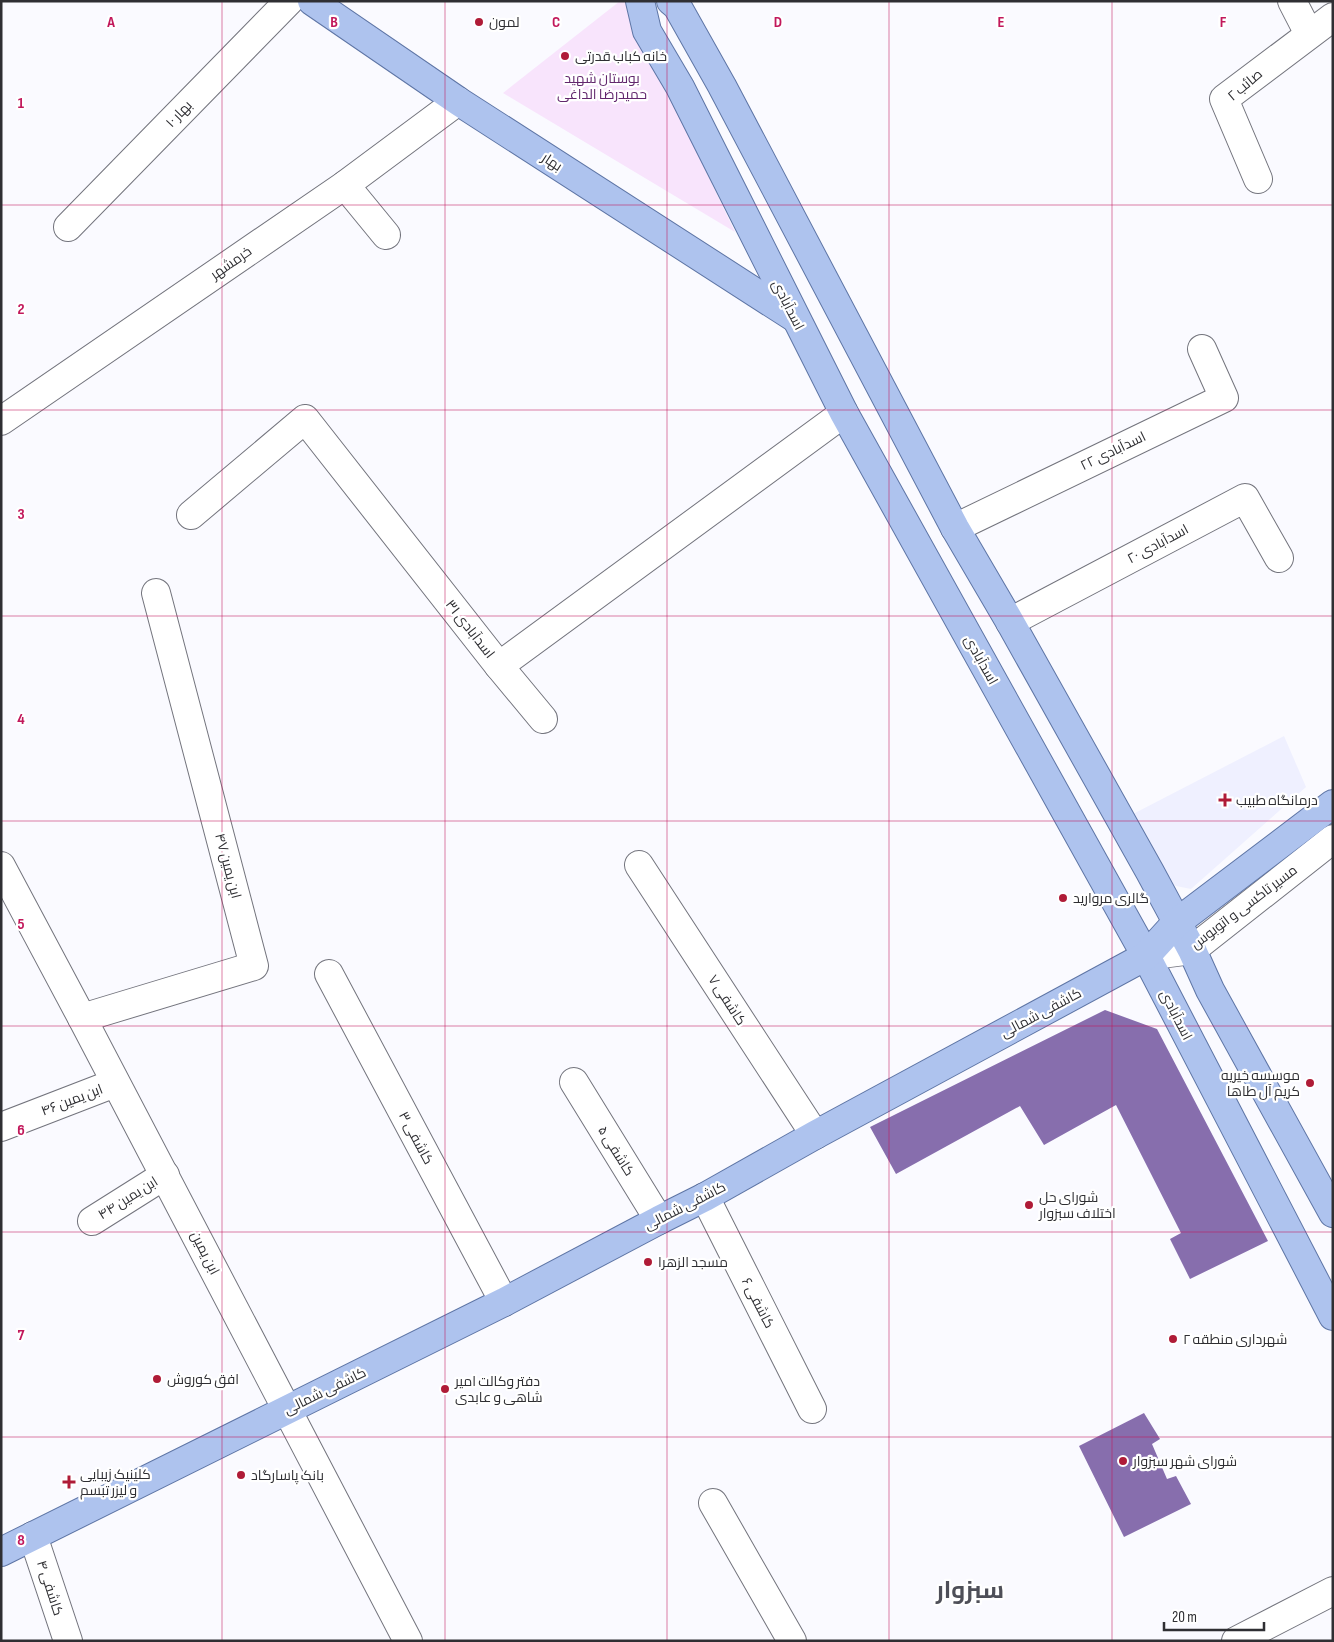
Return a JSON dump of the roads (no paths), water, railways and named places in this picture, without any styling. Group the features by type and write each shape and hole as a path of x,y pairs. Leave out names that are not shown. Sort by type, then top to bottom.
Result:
{"main road":[{"name":"بهار","path":"312,1 458,101 795,318"},
{"name":"اسدآبادی","path":"640,1 647,31 680,87 844,414 1146,956 1333,1316"},
{"path":"671,1 677,6 722,86 955,528 1150,872 1192,950 1210,990 1333,1213"},
{"name":"کاشفی شمالی","path":"1,1552 504,1302 705,1197 815,1135 1146,956 1176,922 1333,804"}],"street":[{"name":"بهار ۱۰","path":"68,227 289,1"},
{"path":"1292,1 1309,34"},
{"name":"صائب ۲","path":"1258,179 1224,99 1333,17"},
{"name":"خرمشهر","path":"1,421 345,185 458,101"},
{"path":"345,185 386,235"},
{"name":"اسدآبادی ۲۲","path":"955,528 1224,398 1202,349"},
{"name":"اسدآبادی ۳۱","path":"191,515 305,419 499,666 844,414"},
{"name":"اسدآبادی ۲۰","path":"1010,622 1244,498 1279,558"},
{"name":"ابن یمین ۴۷","path":"82,1018 254,966 156,592"},
{"path":"499,666 543,719"},
{"name":"مسیر تاکسی و اتوبوس","path":"1146,956 1192,950 1333,839"},
{"name":"کاشفی ۷","path":"639,865 815,1135"},
{"name":"ابن یمین","path":"1,866 165,1175 408,1641"},
{"name":"کاشفی ۳","path":"329,974 504,1302"},
{"name":"کاشفی ۵","path":"574,1082 658,1220"},
{"name":"ابن یمین ۴۶","path":"1,1127 115,1083"},
{"name":"ابن یمین ۴۴","path":"92,1221 165,1175"},
{"name":"کاشفی ۶","path":"705,1197 812,1408"},
{"path":"713,1503 792,1641"},
{"name":"کاشفی ۴","path":"33,1536 68,1641"},
{"path":"1236,1641 1333,1591"}],"place":[{"name":"لمون","path":"479,22"},
{"name":"خانه کباب قدرتی","path":"565,56"},
{"name":"درمانگاه طبیب","path":"1225,800"},
{"name":"گالری مروارید","path":"1063,898"},
{"name":"موسسه خیریه کریم آل طاها","path":"1310,1083"},
{"name":"شورای حل اختلاف سبزوار","path":"1029,1205"},
{"name":"مسجد الزهرا","path":"648,1262"},
{"name":"شهرداری منطقه ۲","path":"1173,1339"},
{"name":"افق کوروش","path":"157,1379"},
{"name":"دفتر وکالت امیر شاهی و عابدی","path":"445,1389"},
{"name":"شورای شهر سبزوار","path":"1123,1461"},
{"name":"بانک پاسارگاد","path":"241,1475"},
{"name":"کلینیک زیبایی و لیزر تبسم","path":"69,1482"}],"district":[{"name":"سبزوار","path":"970,1590"}],"park label":[{"name":"بوستان شهید حمیدرضا الداغی","path":"602,86"}]}
